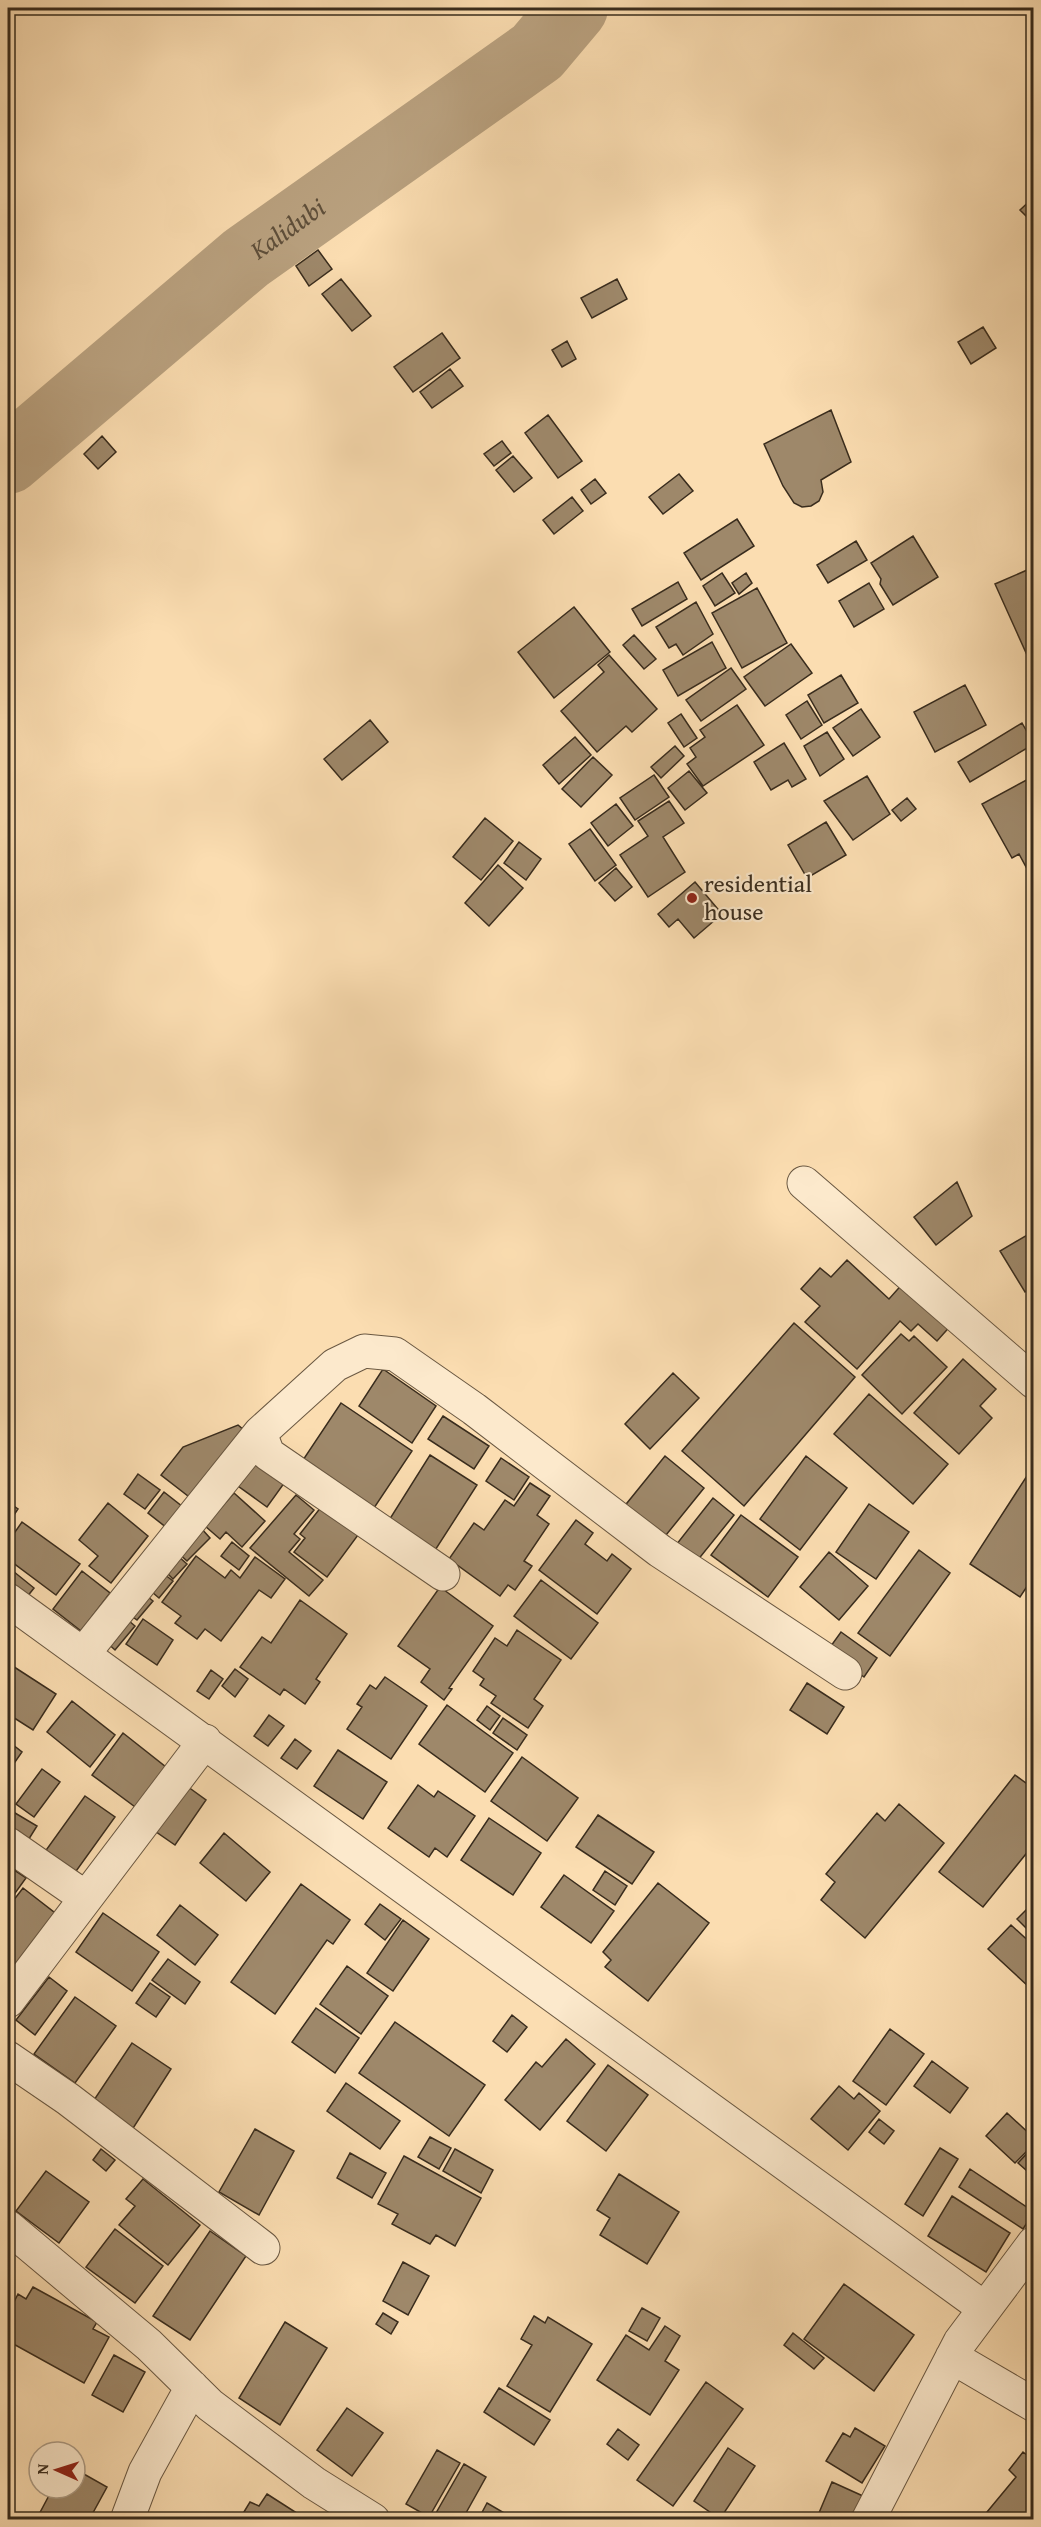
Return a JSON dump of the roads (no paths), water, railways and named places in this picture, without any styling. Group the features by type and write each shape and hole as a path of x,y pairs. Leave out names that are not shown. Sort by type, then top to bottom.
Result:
{"street":[{"path":"804,1183 1034,1382"},
{"path":"84,1653 260,1433 335,1365 364,1351 395,1354 474,1409 660,1551 845,1673"},
{"path":"260,1433 268,1454 443,1574"},
{"path":"8,1600 984,2307"},
{"path":"8,2001 205,1741"},
{"path":"8,1844 86,1898"},
{"path":"8,2058 68,2099 262,2248"},
{"path":"8,2227 149,2344 210,2405 314,2483 373,2520"},
{"path":"868,2520 952,2357 984,2307 1034,2243"},
{"path":"952,2357 1034,2405"},
{"path":"127,2520 145,2472 192,2387"}],"waterway":[{"name":"Kalidubi","path":"8,460 246,258 537,52 574,8"}],"place":[{"name":"residential house","path":"692,898"}]}
